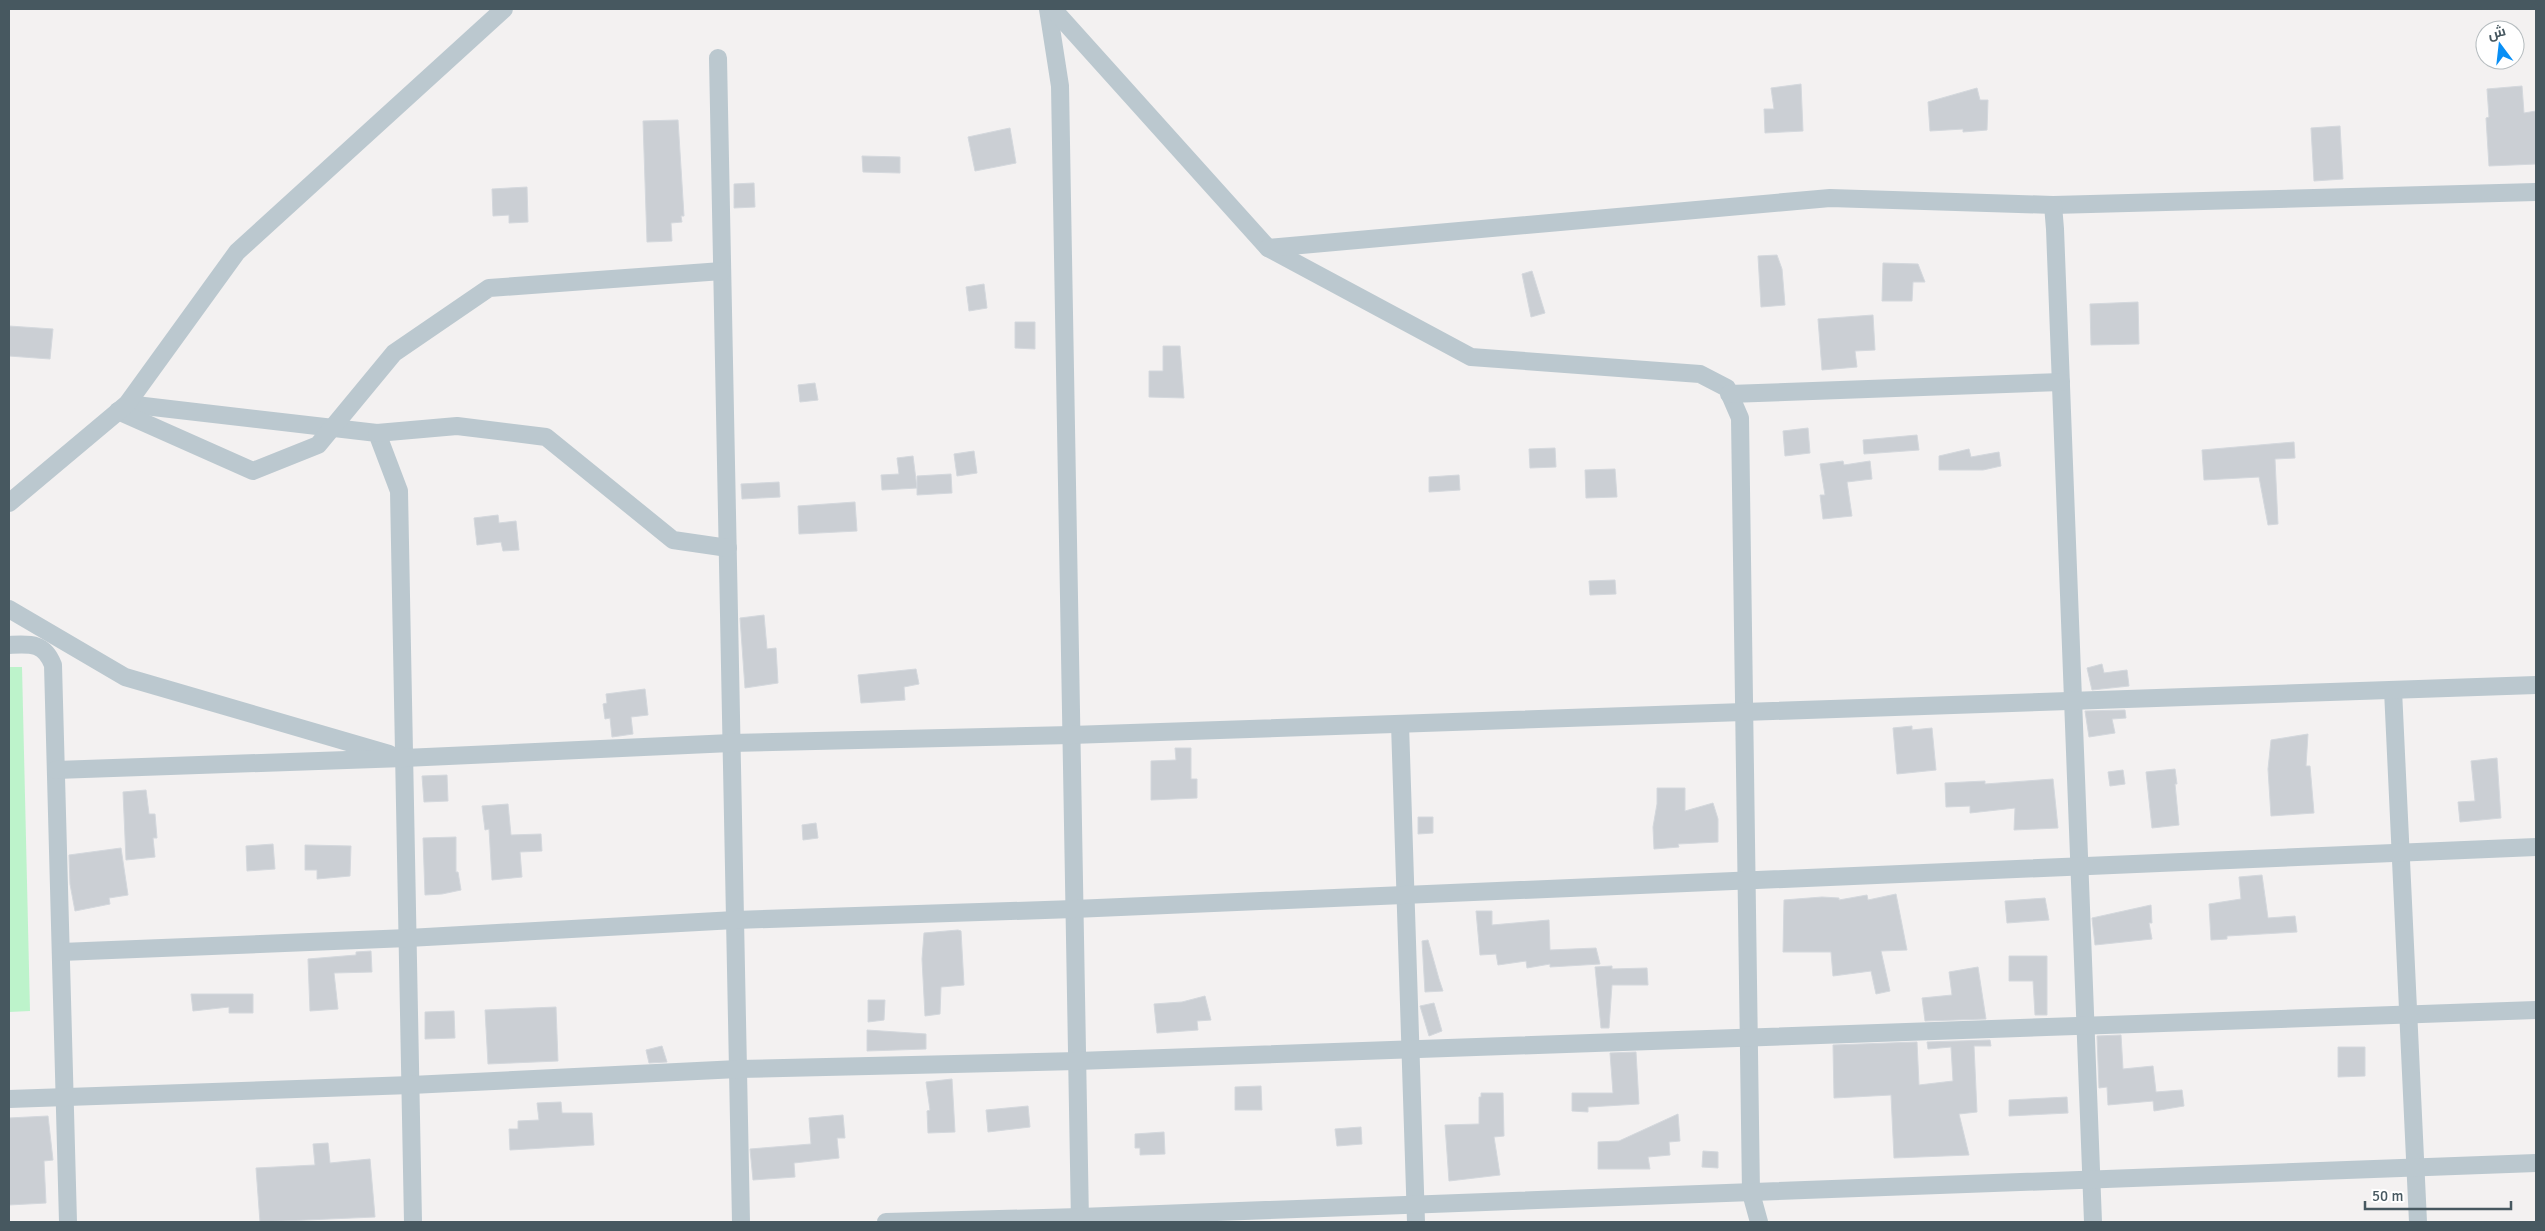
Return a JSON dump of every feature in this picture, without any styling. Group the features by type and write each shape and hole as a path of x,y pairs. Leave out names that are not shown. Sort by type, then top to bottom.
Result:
{"street":[{"path":"9,503 123,407 237,252 504,9"},
{"path":"1048,9 1060,86 1080,1220"},
{"path":"1053,9 1268,248 1471,357 1700,374 1726,388 1740,418 1751,1192 1759,1222"},
{"path":"718,58 741,1222"},
{"path":"1268,248 1830,198 2053,205 2536,192"},
{"path":"2053,205 2092,1222"},
{"path":"123,407 253,471 318,445 394,353 489,288 722,271"},
{"path":"1729,394 2061,382"},
{"path":"123,407 377,433 456,426 546,437 673,540 728,548"},
{"path":"377,433 399,491 413,1222"},
{"path":"9,609 125,677 404,758"},
{"path":"9,645 35,644 47,652 53,671 68,1222"},
{"path":"56,770 404,758 731,743 1071,735 2536,685"},
{"path":"2393,690 2418,1222"},
{"path":"1400,724 1416,1214"},
{"path":"61,952 408,938 735,920 1074,909 2536,848"},
{"path":"9,1099 411,1085 738,1069 1077,1061 2536,1010"},
{"path":"886,1222 1416,1214 1751,1192 2536,1163"}],"green space":[{"path":"9,667 22,667 30,1011 9,1012"}],"building":[{"path":"1801,84 1803,131 1765,133 1764,109 1774,109 1771,88"},
{"path":"2522,86 2524,113 2536,111 2536,164 2489,166 2486,118 2489,117 2487,89"},
{"path":"1977,88 1980,100 1988,100 1987,130 1963,132 1963,129 1930,131 1928,102"},
{"path":"678,120 684,216 681,216 682,222 671,223 672,241 647,242 643,121"},
{"path":"2340,126 2343,179 2314,181 2311,128"},
{"path":"1010,128 1016,163 975,171 968,137"},
{"path":"862,156 900,157 900,173 863,172"},
{"path":"754,183 755,207 734,208 734,184"},
{"path":"527,187 528,222 509,223 509,215 493,216 492,189"},
{"path":"1777,255 1782,269 1785,305 1761,307 1758,256"},
{"path":"1883,263 1918,264 1925,282 1913,282 1912,301 1882,301"},
{"path":"1532,271 1545,313 1531,317 1522,274"},
{"path":"984,284 987,308 969,311 966,287"},
{"path":"2138,302 2139,344 2091,345 2090,304"},
{"path":"1873,315 1875,350 1855,351 1857,367 1822,370 1818,319"},
{"path":"1015,322 1035,322 1035,349 1015,348"},
{"path":"9,326 53,329 50,359 9,356"},
{"path":"1163,346 1180,346 1184,398 1149,397 1149,371 1163,371"},
{"path":"815,383 818,400 800,402 798,385"},
{"path":"1808,428 1810,453 1785,456 1783,431"},
{"path":"1917,435 1919,450 1864,454 1863,440"},
{"path":"2294,442 2295,458 2275,459 2278,524 2268,525 2259,477 2204,480 2202,450"},
{"path":"1555,448 1556,467 1530,468 1529,449"},
{"path":"1969,449 1971,457 1999,452 2001,466 1983,470 1939,470 1939,456"},
{"path":"974,451 977,473 957,476 954,454"},
{"path":"913,456 917,488 882,490 881,475 899,474 897,458"},
{"path":"1843,461 1844,465 1870,461 1872,479 1847,482 1852,516 1823,519 1820,495 1825,495 1820,464"},
{"path":"1615,469 1617,497 1586,498 1585,470"},
{"path":"951,474 952,493 917,495 917,476"},
{"path":"1459,475 1460,490 1429,492 1429,477"},
{"path":"779,482 780,497 742,499 741,484"},
{"path":"855,502 857,531 799,534 798,506"},
{"path":"498,515 499,523 516,521 519,550 503,551 501,542 477,545 474,518"},
{"path":"1615,580 1616,594 1590,595 1589,581"},
{"path":"764,615 767,649 776,648 778,683 745,688 740,618"},
{"path":"2102,664 2104,673 2127,670 2129,686 2092,690 2087,668"},
{"path":"916,669 919,684 904,687 905,700 861,703 858,675"},
{"path":"645,689 648,715 631,717 633,734 612,737 610,718 605,719 603,704 607,703 606,694"},
{"path":"2125,710 2126,718 2112,719 2115,733 2089,737 2085,711"},
{"path":"1912,726 1912,730 1932,728 1936,770 1897,774 1893,728"},
{"path":"2308,734 2306,766 2310,766 2314,813 2271,816 2268,769 2271,740"},
{"path":"1175,748 1191,748 1191,779 1197,779 1197,798 1151,800 1151,761 1176,760"},
{"path":"2497,758 2501,818 2460,822 2458,802 2475,801 2471,761"},
{"path":"2175,769 2179,825 2152,828 2146,772"},
{"path":"2123,770 2125,784 2110,786 2108,772"},
{"path":"447,775 448,801 424,802 422,776"},
{"path":"2053,779 2058,828 2014,830 2015,808 1970,813 1970,806 1946,807 1945,783 1985,781 1985,784"},
{"path":"1657,788 1685,788 1685,811 1713,803 1718,819 1718,842 1678,844 1679,847 1654,849 1653,827 1657,804"},
{"path":"146,790 149,814 155,814 157,838 153,838 155,857 126,860 123,792"},
{"path":"508,804 511,835 541,834 542,851 520,852 522,877 492,880 489,829 485,830 482,806"},
{"path":"1418,817 1433,817 1433,833 1418,834"},
{"path":"816,823 818,838 803,840 802,825"},
{"path":"456,837 456,872 458,872 461,890 425,895 423,838"},
{"path":"273,844 275,869 247,871 246,846"},
{"path":"305,845 351,846 350,876 317,879 317,870 305,870"},
{"path":"121,848 128,895 109,898 110,904 75,911 70,884 69,855"},
{"path":"2262,875 2268,918 2295,916 2297,932 2227,936 2227,939 2211,940 2209,904 2241,899 2239,877"},
{"path":"1896,894 1907,950 1881,951 1890,991 1876,994 1871,971 1833,976 1831,952 1783,952 1784,900 1822,897 1839,898 1839,900 1867,895 1868,900"},
{"path":"2045,898 2049,920 2007,923 2005,901"},
{"path":"2151,905 2152,923 2149,923 2152,939 2095,945 2092,918"},
{"path":"1476,911 1492,911 1492,925 1549,920 1550,950 1596,948 1600,964 1550,967 1550,964 1527,968 1526,961 1498,965 1496,954 1480,955"},
{"path":"961,931 964,985 941,987 940,1014 925,1016 922,959 924,933"},
{"path":"1428,940 1443,991 1425,992 1422,941"},
{"path":"371,951 372,972 334,973 338,1009 310,1011 308,959 356,955 356,952"},
{"path":"2009,956 2047,956 2047,1015 2035,1015 2033,981 2009,981"},
{"path":"1612,966 1612,969 1647,968 1648,985 1612,985 1609,1028 1601,1028 1595,967"},
{"path":"1978,967 1986,1019 1925,1021 1922,998 1952,995 1949,972"},
{"path":"191,994 253,994 253,1013 229,1013 229,1007 193,1011"},
{"path":"1205,996 1211,1020 1197,1021 1198,1030 1157,1033 1154,1004 1182,1002"},
{"path":"868,1000 885,1000 884,1020 868,1022"},
{"path":"1434,1003 1442,1031 1429,1036 1420,1006"},
{"path":"556,1007 558,1061 488,1064 485,1010"},
{"path":"454,1011 455,1038 425,1039 425,1012"},
{"path":"867,1030 926,1034 926,1049 867,1051"},
{"path":"2121,1035 2123,1069 2153,1066 2156,1092 2182,1090 2184,1106 2154,1111 2153,1101 2108,1105 2107,1087 2099,1088 2097,1036"},
{"path":"1990,1040 1991,1046 1974,1046 1977,1112 1959,1114 1969,1155 1894,1158 1891,1095 1834,1098 1833,1045 1917,1042 1919,1085 1953,1081 1951,1047 1928,1049 1927,1042"},
{"path":"662,1046 667,1062 649,1063 646,1050"},
{"path":"2338,1047 2365,1047 2365,1076 2338,1077"},
{"path":"1636,1052 1639,1104 1588,1107 1588,1112 1572,1111 1572,1093 1613,1093 1610,1053"},
{"path":"952,1079 955,1132 928,1133 927,1111 930,1110 926,1082"},
{"path":"1261,1086 1262,1110 1235,1110 1235,1087"},
{"path":"1481,1093 1503,1093 1504,1136 1494,1137 1500,1175 1449,1181 1445,1125 1479,1124 1479,1097 1481,1097"},
{"path":"2067,1097 2068,1113 2009,1116 2009,1100"},
{"path":"561,1102 562,1113 592,1113 594,1145 510,1150 509,1129 518,1129 518,1121 539,1120 537,1103"},
{"path":"1028,1106 1030,1127 988,1132 986,1110"},
{"path":"1678,1114 1680,1141 1669,1142 1670,1155 1648,1157 1650,1169 1598,1169 1598,1142 1619,1141"},
{"path":"843,1115 845,1138 837,1138 839,1158 794,1163 795,1177 753,1180 750,1149 811,1144 809,1118"},
{"path":"48,1116 53,1160 44,1161 46,1203 9,1205 9,1118"},
{"path":"1361,1127 1362,1144 1337,1146 1335,1129"},
{"path":"1164,1132 1165,1154 1140,1155 1140,1148 1135,1148 1135,1134"},
{"path":"328,1143 330,1163 370,1159 375,1217 260,1222 256,1168 315,1165 313,1144"},
{"path":"1703,1151 1718,1152 1718,1168 1702,1167"}]}
